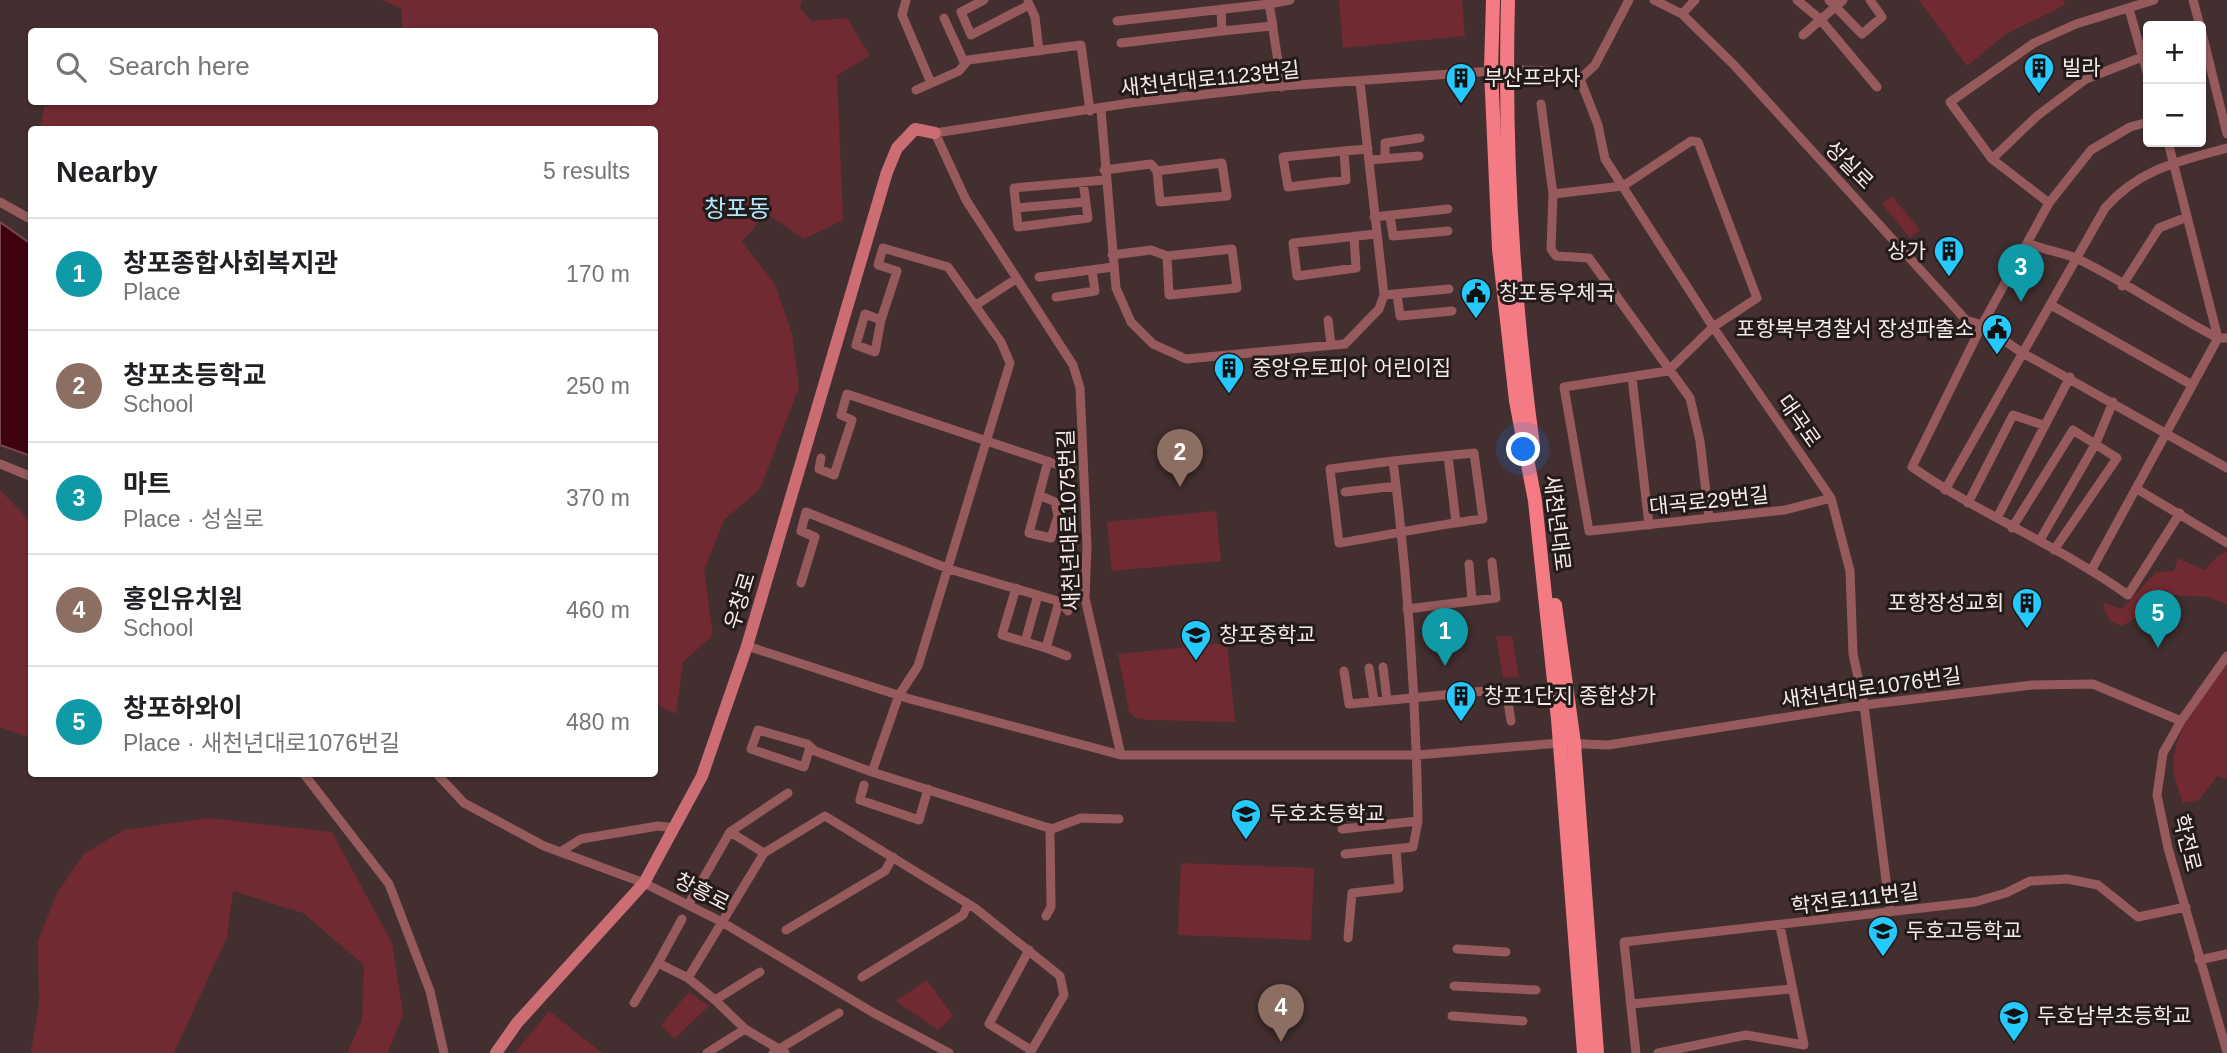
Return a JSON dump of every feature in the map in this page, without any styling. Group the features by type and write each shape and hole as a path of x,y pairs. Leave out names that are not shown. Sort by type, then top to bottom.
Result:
{"main road":[{"name":"새천년대로","path":"1493,0 1491,70 1499,249 1516,401 1535,501 1567,743 1584,1053"},
{"name":"새천년대로","path":"1508,0 1506,70 1517,310 1567,743 1597,1053"},
{"name":"우창로","path":"496,1053 517,1023 644,883 702,776 747,646 884,181 897,148 915,129 935,133"}],"street":[{"path":"906,0 901,15 931,83"},
{"path":"984,0 961,12 971,35 1028,2 1035,17 1039,51"},
{"path":"1117,21 1290,0"},
{"path":"1491,70 1560,71 1580,79 1595,65 1629,0"},
{"name":"성실로","path":"1654,0 1682,14 1768,101 1817,159 1863,203 1913,264 1966,320 1982,325 2021,352 2070,377 2227,468"},
{"path":"1682,14 1695,0"},
{"path":"1797,0 1821,19 1877,87"},
{"path":"1803,35 1836,2 1862,34 1882,17 1870,0"},
{"path":"2049,203 1992,159 1950,102 1990,71 2034,43 2076,24 2154,0"},
{"path":"2193,0 2198,21"},
{"path":"1269,4 1282,87"},
{"path":"1221,9 1222,31"},
{"path":"2129,9 2143,60"},
{"path":"944,18 965,64"},
{"path":"1121,43 1273,26"},
{"path":"916,90 959,71 968,60 1081,46 1090,111"},
{"path":"2206,52 2227,134"},
{"path":"1992,159 2037,116 2086,79 2142,57"},
{"name":"새천년대로1123번길","path":"935,133 1101,110 1130,103 1491,70"},
{"name":"대곡로","path":"1580,79 1598,124 1605,159 1713,327 1831,498 1850,571 1853,654 1864,705 1889,912"},
{"path":"1101,110 1116,288 1131,322 1153,344 1186,359 1345,344 1379,309 1384,295 1360,82"},
{"path":"1541,104 1553,194 1551,249 1556,256 1590,258 1668,371 1690,398 1697,420 1709,518"},
{"path":"2143,123 2130,127 2091,150 2049,203 1982,325 1912,467 1945,490 2012,528 2092,569 2129,595 2180,513"},
{"name":"새천년대로1075번길","path":"935,133 966,200 1073,365 1080,388 1087,546 1085,598 1121,755"},
{"path":"1385,158 1385,143 1420,138"},
{"path":"1553,194 1623,186 1691,141 1698,142 1757,298 1713,327 1668,371 1632,377 1649,525"},
{"path":"2092,569 2192,385 2222,338 2169,147"},
{"path":"1945,490 2021,352 2077,259 2092,226 2124,186 2173,162 2227,148"},
{"path":"1344,151 1346,180 1288,187 1283,157 1344,151 1367,149"},
{"path":"1369,160 1419,156"},
{"path":"1083,182 1088,218 1018,227 1014,188 1083,182 1151,164 1157,172 1160,202 1227,196 1222,163 1157,172"},
{"path":"0,202 28,218"},
{"path":"1016,208 1084,202"},
{"path":"1374,217 1448,209"},
{"path":"1390,216 1393,236 1448,231"},
{"path":"2123,286 2159,228 2187,217"},
{"path":"1354,236 1356,268 1297,276 1293,243 1354,236 1376,234"},
{"path":"2028,243 2048,252 2077,259 2222,338"},
{"path":"872,772 899,695 918,666 1010,363 1001,342 948,267 883,248 878,265 897,271 881,320"},
{"path":"1112,256 1151,250 1167,256 1232,249 1237,288 1169,295 1167,256"},
{"path":"1039,277 1114,267"},
{"path":"1056,297 1095,291 1092,270"},
{"path":"976,305 1016,279"},
{"path":"1384,295 1449,289"},
{"path":"1397,294 1400,316 1452,311"},
{"path":"2051,305 2192,385"},
{"path":"1328,320 1331,345"},
{"name":"대곡로29번길","path":"1632,377 1564,387 1589,531 1785,510 1831,498"},
{"path":"1997,518 2070,377"},
{"path":"821,458 819,470 834,475 852,420 841,415 847,394 1061,466"},
{"path":"2040,540 2096,443 2113,402"},
{"path":"1968,503 2013,415 2043,425"},
{"path":"2012,528 2073,430 2117,458 2054,550"},
{"path":"1474,453 1483,519 1339,543 1330,470 1393,461 1474,453"},
{"path":"1448,456 1456,522"},
{"path":"1039,495 1055,502 1058,516 1051,538 1029,533 1039,495 1048,461"},
{"path":"1345,854 1413,847 1418,821 1417,755 1408,609 1393,461"},
{"path":"0,464 28,475"},
{"path":"1345,492 1396,485"},
{"path":"2137,489 2227,543"},
{"path":"802,583 815,537 801,531 806,512 873,536 949,569 1059,602 1068,611"},
{"path":"1408,609 1496,598 1492,562"},
{"path":"1469,564 1472,600"},
{"path":"1016,588 1002,635 1067,656"},
{"path":"1025,642 1038,595"},
{"path":"1045,648 1059,602"},
{"path":"747,646 899,695 1121,755 1417,755 1567,743"},
{"name":"학전로","path":"2227,656 2181,721 2163,753 2157,795 2168,848 2227,1052"},
{"path":"1383,667 1387,700"},
{"path":"1369,668 1374,701"},
{"path":"1344,671 1349,704 1506,689 1511,721"},
{"name":"새천년대로1076번길","path":"1567,743 1608,745 1864,705 2032,685 2093,684 2181,721"},
{"path":"810,747 804,767 751,749 758,730 810,747 872,772 1050,828 1081,818 1119,819"},
{"path":"306,777 388,884 430,991 443,1053"},
{"name":"창흥로","path":"440,777 464,803 560,852 644,883 722,922 872,1012 948,1053"},
{"path":"864,785 860,800 919,820 928,789"},
{"path":"688,905 730,832 788,793"},
{"path":"688,978 764,853 825,816 968,904 1029,950 1060,976 1064,995 1031,1051 989,1024 1029,950"},
{"path":"1342,829 1418,821"},
{"path":"560,852 581,839 658,826 675,828"},
{"path":"1046,916 1051,908 1050,828"},
{"path":"730,832 764,853"},
{"path":"1348,938 1352,893 1399,888 1396,849"},
{"path":"786,930 885,872 893,857"},
{"name":"학전로111번길","path":"1636,1053 1624,942 1975,902 2006,893 2029,881 2067,879 2098,885 2138,917 2186,907"},
{"path":"862,977 963,915 968,904"},
{"path":"634,1003 682,919"},
{"path":"1658,1053 1746,1035 1804,1045 1780,926"},
{"path":"1457,950 1506,952"},
{"path":"2199,960 2227,954"},
{"path":"658,963 688,978 745,1029 779,1052 839,1013"},
{"path":"715,1000 760,972"},
{"path":"1454,986 1536,990"},
{"path":"1631,1003 1791,989"},
{"path":"1452,1016 1523,1021"},
{"path":"707,1053 745,1029"}],"shaded area":[{"path":"382,0 802,0 800,8 811,21 847,18 870,56 837,75 843,220 804,239 766,213 742,242 775,284 792,334 799,387 760,489 724,520 704,571 713,635 683,662 676,714 658,706 658,126 40,126 45,105 658,105 658,28 403,28 401,8"},
{"path":"1339,0 1462,0 1465,36 1343,48"},
{"path":"1919,0 2064,0 2065,5 2006,34 1967,66"},
{"path":"1892,196 1920,230 1910,238 1882,204"},
{"path":"0,222 28,242 28,455 0,445"},
{"path":"0,490 28,519 28,737 0,727"},
{"path":"1216,511 1221,561 1112,571 1107,522"},
{"path":"2227,551 2227,604 2208,597 2166,595 2155,606 2122,626 2112,622 2103,609 2104,603 2122,609 2156,572 2174,571 2178,558 2204,570"},
{"path":"1496,636 1512,636 1519,677 1503,678"},
{"path":"1227,643 1235,722 1149,720 1136,718 1129,712 1118,654"},
{"path":"2227,664 2227,779 2217,776 2199,800 2183,803 2173,765 2179,738 2200,698"},
{"path":"208,818 332,832 392,943 403,1013 388,1053 347,1053 362,1020 364,965 303,913 233,891 227,937 174,1053 31,1053 39,1004 38,941 57,893 84,854 124,830"},
{"path":"1181,863 1314,868 1311,940 1178,935"},
{"path":"927,980 953,1016 938,1030 896,1001"},
{"path":"689,992 709,1006 674,1039 661,1025"},
{"path":"549,1011 602,1053 515,1053"}],"place":[{"name":"빌라","path":"2039,95"},
{"name":"부산프라자","path":"1461,105"},
{"name":"상가","path":"1949,278"},
{"name":"마트","path":"2021,302"},
{"name":"창포동우체국","path":"1476,320"},
{"name":"포항북부경찰서 장성파출소","path":"1997,356"},
{"name":"중앙유토피아 어린이집","path":"1229,395"},
{"name":"창포초등학교","path":"1180,487"},
{"name":"포항장성교회","path":"2027,630"},
{"name":"창포하와이","path":"2158,648"},
{"name":"창포중학교","path":"1196,662"},
{"name":"창포종합사회복지관","path":"1445,666"},
{"name":"창포1단지 종합상가","path":"1461,723"},
{"name":"두호초등학교","path":"1246,841"},
{"name":"두호고등학교","path":"1883,958"},
{"name":"홍인유치원","path":"1281,1042"},
{"name":"두호남부초등학교","path":"2014,1043"}],"district":[{"name":"창포동","path":"737,209"}]}
